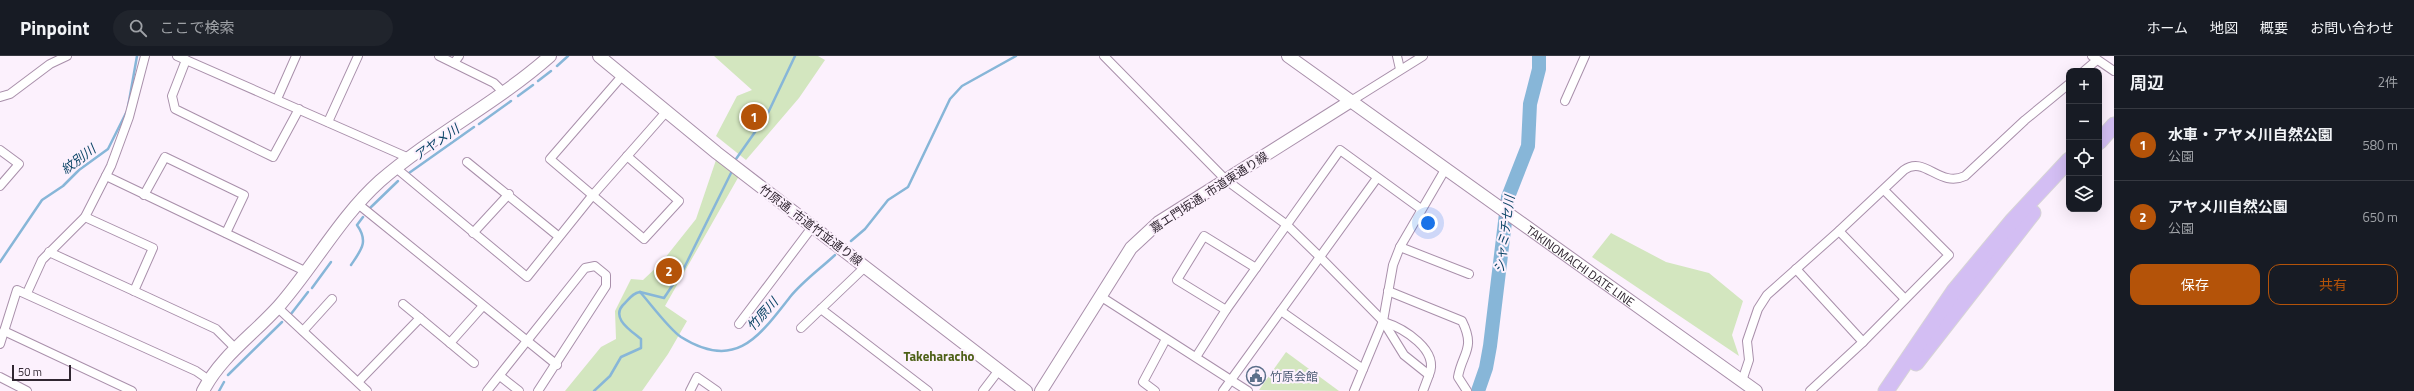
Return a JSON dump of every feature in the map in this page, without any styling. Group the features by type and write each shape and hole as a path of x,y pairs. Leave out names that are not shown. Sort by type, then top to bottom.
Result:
{"highway":[{"path":"2102,125 2114,112"},
{"path":"2101,140 2114,125"},
{"path":"1886,391 1954,291 2013,220 2066,163"},
{"path":"1896,391 2021,226 2067,176"}],"street":[{"path":"0,97 10,94 50,64 67,56"},
{"path":"27,293 42,260 84,217 106,176 129,117 145,56"},
{"path":"177,56 409,158"},
{"path":"276,99 296,56"},
{"path":"328,122 358,56"},
{"path":"439,56 494,83 503,92"},
{"path":"454,63 459,56"},
{"path":"203,391 209,380 235,348 278,307 307,272 358,204 380,181 409,158 503,92 550,56"},
{"name":"竹原通, 市道竹並通り線","path":"599,56 666,112 1026,391"},
{"path":"1104,56 1226,180 1287,225 1320,257 1383,321 1404,355 1429,375"},
{"name":"TAKINOMACHI DATE LINE","path":"1288,56 1756,391"},
{"path":"1396,56 1400,69"},
{"path":"1351,101 1422,56"},
{"path":"1565,101 1585,56"},
{"path":"2086,68 2094,58 2114,71"},
{"path":"186,60 172,96 174,109 273,157 299,109"},
{"path":"622,76 550,159 644,239 679,201 627,156"},
{"path":"1737,377 1748,369 1749,360 1747,341 1758,309 1767,294 1839,231 1910,165 1919,165 1945,179 1957,180 1965,176 2025,120 2066,86"},
{"name":"嘉エ門坂通, 市道東通り線","path":"1041,391 1100,296 1141,236 1159,222 1351,101"},
{"path":"396,168 527,277 558,236 666,112"},
{"path":"0,150 19,164 0,186"},
{"path":"1196,358 1226,310 1340,150 1421,209"},
{"path":"144,195 165,157 244,195 226,233"},
{"path":"467,162 509,194 558,236"},
{"path":"1354,391 1383,321 1392,266 1400,247 1446,168"},
{"path":"106,176 307,272"},
{"path":"1223,391 1282,312 1377,178"},
{"path":"1810,391 1863,342 1949,255 1884,190"},
{"path":"473,233 509,194"},
{"path":"358,204 526,343 557,365"},
{"path":"84,217 153,248 134,291"},
{"path":"739,324 813,226"},
{"path":"1839,231 1905,299"},
{"path":"1226,310 1177,280 1204,236 1256,268"},
{"path":"1400,247 1469,274"},
{"path":"49,252 216,329 235,348"},
{"path":"488,391 585,268 595,266 606,275 606,286 557,365 538,391"},
{"path":"801,328 866,266"},
{"path":"1796,269 1863,342"},
{"path":"0,344 17,290 27,293 196,371 209,380"},
{"path":"1388,291 1462,321 1468,337 1467,353 1460,366 1458,376 1466,390"},
{"path":"1100,296 1248,391"},
{"path":"303,331 332,299"},
{"path":"403,304 474,363"},
{"path":"278,307 367,391"},
{"path":"450,343 482,307"},
{"path":"821,309 928,391"},
{"path":"1282,312 1363,369"},
{"path":"358,382 420,318"},
{"path":"1383,321 1399,327 1418,341 1431,363 1432,369 1423,391"},
{"path":"4,331 132,391"},
{"path":"1155,391 1143,382 1166,339"},
{"path":"983,391 999,370"},
{"path":"500,376 519,391"},
{"path":"0,377 27,391"},
{"path":"690,391 698,377 717,391"}],"green space":[{"path":"714,56 818,56 825,60 799,98 746,160 716,136 737,96 752,90"},
{"path":"716,160 739,176 665,306 687,321 668,354 642,391 565,391 601,347 616,339 615,311 631,279 643,280 661,263 696,219"},
{"path":"1611,233 1666,262 1709,273 1743,301 1732,335 1739,356 1592,257"},
{"path":"1286,352 1339,391 1259,390"}],"waterway":[{"name":"紋別川","path":"128,107 137,56"},
{"name":"アヤメ川","path":"557,66 568,56"},
{"path":"736,159 767,115 795,56"},
{"name":"竹原川","path":"851,241 865,229 888,200 908,187 950,99 962,86 1016,56"},
{"name":"シャミチセ川","path":"1478,391 1486,368 1490,346 1508,197 1528,146 1530,104 1539,69 1539,56"},
{"name":"アヤメ川","path":"538,81 551,71"},
{"name":"アヤメ川","path":"518,96 533,85"},
{"name":"アヤメ川","path":"479,124 511,101"},
{"name":"紋別川","path":"0,262 42,200 63,186 79,170 108,149 127,111"},
{"name":"アヤメ川","path":"409,173 474,127"},
{"path":"640,292 664,298 684,268 732,171"},
{"name":"アヤメ川","path":"369,209 398,181"},
{"name":"アヤメ川","path":"351,265 362,246 363,236 357,225 363,217"},
{"name":"竹原川","path":"640,292 665,322 681,337 700,347 716,351 731,350 744,345 756,337 800,286 835,255"},
{"name":"アヤメ川","path":"312,288 331,262"},
{"name":"アヤメ川","path":"291,314 308,292"},
{"path":"594,391 610,376 621,357 641,348 641,339 623,323 619,313 621,308 630,298 635,293 640,292"},
{"name":"アヤメ川","path":"228,375 282,322"},
{"name":"アヤメ川","path":"219,391 224,382"}],"place":[{"name":"水車・アヤメ川自然公園","path":"754,117"},
{"name":"アヤメ川自然公園","path":"669,271"},
{"name":"竹原会館","path":"1256,376"}],"district":[{"name":"Takeharacho","path":"939,356"}]}
